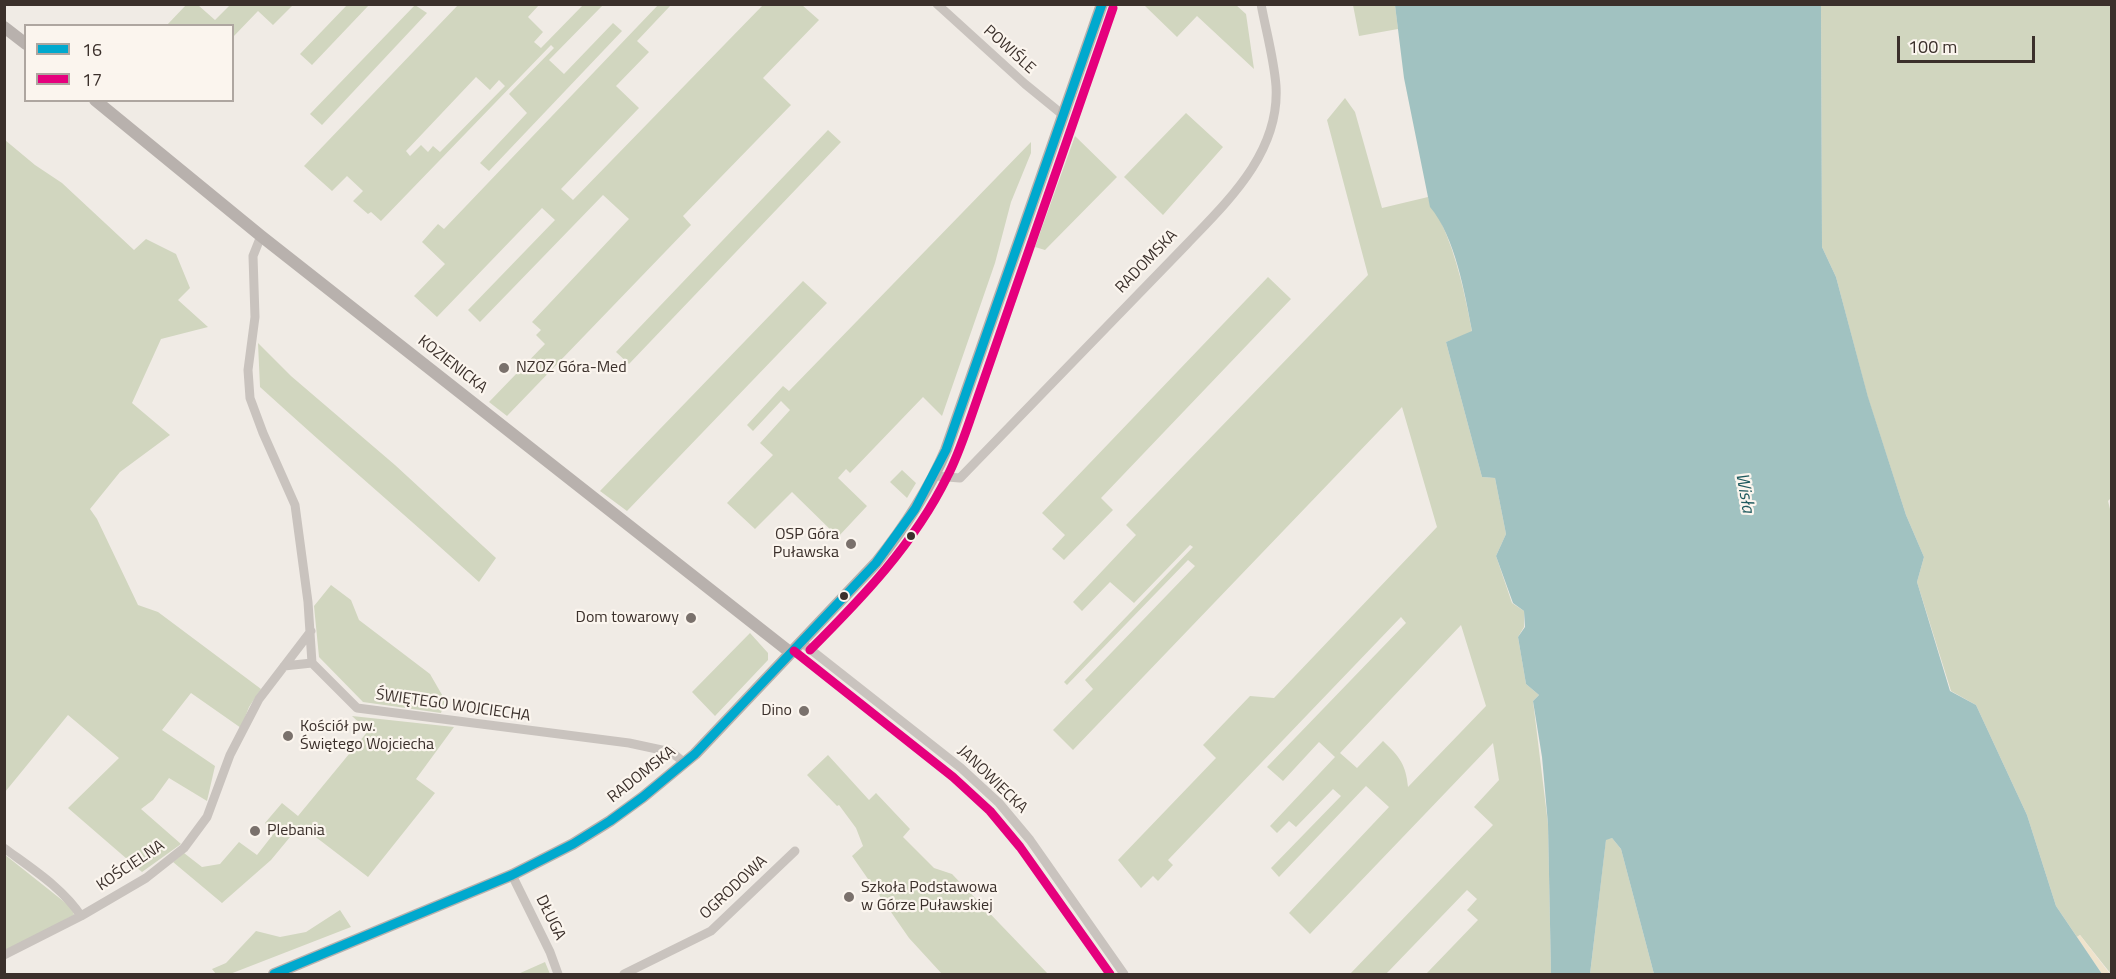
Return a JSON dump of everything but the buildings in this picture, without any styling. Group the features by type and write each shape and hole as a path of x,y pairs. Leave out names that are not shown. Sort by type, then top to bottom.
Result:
{"main road":[{"name":"RADOMSKA","path":"274,975 512,875 594,831 643,797 685,763 876,564 919,505 935,476 960,413 1102,4"},
{"path":"4,27 24,42"},
{"name":"KOZIENICKA","path":"97,102 261,236 791,653"}],"street":[{"name":"POWIŚLE","path":"938,4 1025,84 1063,115"},
{"name":"RADOMSKA","path":"935,476 960,478 1224,206 1247,177 1263,149 1275,113 1276,85 1261,4"},
{"path":"261,236 253,256 255,317 248,370 250,398 295,505 311,631 312,663 284,666"},
{"name":"KOŚCIELNA","path":"4,955 81,916 146,878 184,848 207,817 230,755 259,699 311,631"},
{"name":"JANOWIECKA","path":"801,642 961,768 999,803 1030,840 1124,975"},
{"name":"ŚWIĘTEGO WOJCIECHA","path":"312,663 357,708 629,743 671,752 685,763"},
{"path":"4,848 74,904 81,916"},
{"name":"OGRODOWA","path":"624,975 711,931 795,851"},
{"name":"DŁUGA","path":"512,875 550,952 558,975"}],"green space":[{"path":"659,4 671,5 637,41 649,52 616,86 639,108 561,189 573,200 763,5 802,5 819,20 763,78 791,105 683,216 691,225 507,416 489,402 545,344 536,335 541,330 532,322 629,219 603,195 480,322 468,310 555,220 542,208 437,317 414,296 445,264 422,242 438,224 444,229"},
{"path":"186,5 198,5 215,20 230,5 293,5 273,25 258,11 234,36 234,24 168,24"},
{"path":"347,5 369,5 312,65 300,54"},
{"path":"415,5 427,13 322,125 310,114"},
{"path":"458,5 539,5 528,17 543,32 534,42 541,48 583,5 603,5 549,60 564,74 613,23 622,31 489,171 480,163 527,113 509,94 554,48 551,45 381,221 371,212 368,214 353,201 363,191 347,176 332,191 304,166","holes":["476,77 490,90 499,80 505,86 440,152 433,146 428,152 421,145 410,156 406,151"]},
{"path":"1144,5 1236,5 1246,14 1254,69 1197,16 1177,37"},
{"path":"1353,5 1395,5 1398,29 1359,36"},
{"path":"1821,5 2111,5 2112,497 2108,501 2112,517 2111,974 2080,935 2077,937 2056,906 2027,815 1976,705 1951,691 1917,582 1924,557 1906,515 1868,398 1836,277 1822,247"},
{"path":"1345,98 1355,112 1382,208 1428,197 1447,235 1460,276 1472,332 1446,342 1482,477 1495,478 1506,534 1496,556 1512,603 1524,611 1524,627 1518,637 1526,684 1539,695 1533,701 1548,824 1551,974 1426,974 1478,920 1467,910 1477,899 1467,890 1386,974 1350,974 1493,825 1474,807 1499,780 1493,743 1310,934 1289,913 1389,807 1366,786 1279,877 1271,868 1341,796 1333,789 1296,827 1289,821 1277,833 1270,826 1335,757 1319,742 1283,781 1267,767 1406,623 1401,617 1168,860 1173,865 1158,881 1153,876 1141,888 1118,860 1216,758 1203,745 1250,696 1274,698 1437,527 1402,407 1073,750 1053,730 1093,689 1085,680 1195,566 1188,560 1067,685 1064,682 1193,547 1190,545 1134,603 1110,582 1082,611 1073,602 1136,535 1126,525 1368,275 1327,120","holes":["1461,625 1486,706 1408,787 1406,773 1401,762 1383,741 1357,768 1340,753"]},
{"path":"1186,113 1223,147 1163,215 1124,177"},
{"path":"828,130 841,142 629,364 616,352"},
{"path":"1075,136 1117,177 1045,250 1035,247"},
{"path":"5,140 35,165 62,183 134,250 146,239 176,254 190,288 178,300 208,327 161,339 132,403 170,435 120,472 90,509 138,605 158,612 261,689 249,707 241,728 191,693 162,730 215,766 207,801 169,778 153,800 141,809 181,844 142,872 68,808 119,758 68,715 5,792"},
{"path":"1031,142 1031,153 1011,202 995,263 942,416 923,397 850,473 846,469 838,478 867,506 838,537 792,492 755,529 727,503 773,455 760,443 790,410 781,401 753,431 747,425 783,386 789,391"},
{"path":"1268,277 1291,299 1101,498 1113,510 1064,560 1052,549 1065,535 1042,513"},
{"path":"803,281 827,303 627,511 600,491"},
{"path":"258,343 291,376 395,465 496,558 479,582 260,387"},
{"path":"902,470 916,483 907,498 890,482"},
{"path":"331,585 351,600 359,620 430,674 445,700 441,713 363,702 319,657 314,606"},
{"path":"750,633 768,653 768,660 715,716 692,692"},
{"path":"352,716 454,727 416,779 435,793 368,877 300,825 271,860 222,903 173,862 184,853 202,867 220,864 239,842 257,855 275,832 265,823 282,803 298,816 368,731"},
{"path":"828,755 869,800 876,793 910,829 903,837 934,868 952,874 1048,974 942,974 909,938 852,856 863,846 856,828 839,805 837,806 807,775"},
{"path":"1612,838 1621,849 1654,974 1590,974 1606,839"},
{"path":"4,854 72,908 74,915 4,952"},
{"path":"340,910 351,927 230,974 216,974 212,969 226,963 256,931 280,937 306,932"},
{"path":"545,962 550,974 518,974"}],"sand":[{"path":"2080,935 2110,974 2102,974 2077,937"}],"water":[{"name":"Wisła","path":"1395,5 1821,5 1822,247 1836,277 1868,397 1906,515 1924,557 1917,582 1950,691 1976,705 2027,815 2056,906 2102,974 1654,974 1621,849 1612,838 1606,840 1590,974 1551,974 1548,824 1542,757 1533,701 1539,695 1526,684 1518,637 1525,627 1524,611 1513,603 1496,556 1506,534 1495,478 1482,477 1446,342 1472,331 1458,266 1446,233 1430,207 1404,78"}],"transit line":[{"name":"16","path":"274,974 512,875 573,844 610,821 695,754 876,563 915,509 946,450 1102,4"},
{"name":"17","path":"810,650 886,569 919,525 951,470 1113,8"},
{"name":"17","path":"794,651 953,777 990,811 1020,847 1110,974"}],"place":[{"name":"NZOZ Góra-Med","path":"504,368"},
{"name":"OSP Góra Puławska","path":"851,544"},
{"name":"Dom towarowy","path":"691,618"},
{"name":"Dino","path":"804,711"},
{"name":"Kościół pw. Świętego Wojciecha","path":"288,736"},
{"name":"Plebania","path":"255,831"},
{"name":"Szkoła Podstawowa w Górze Puławskiej","path":"849,897"}]}
